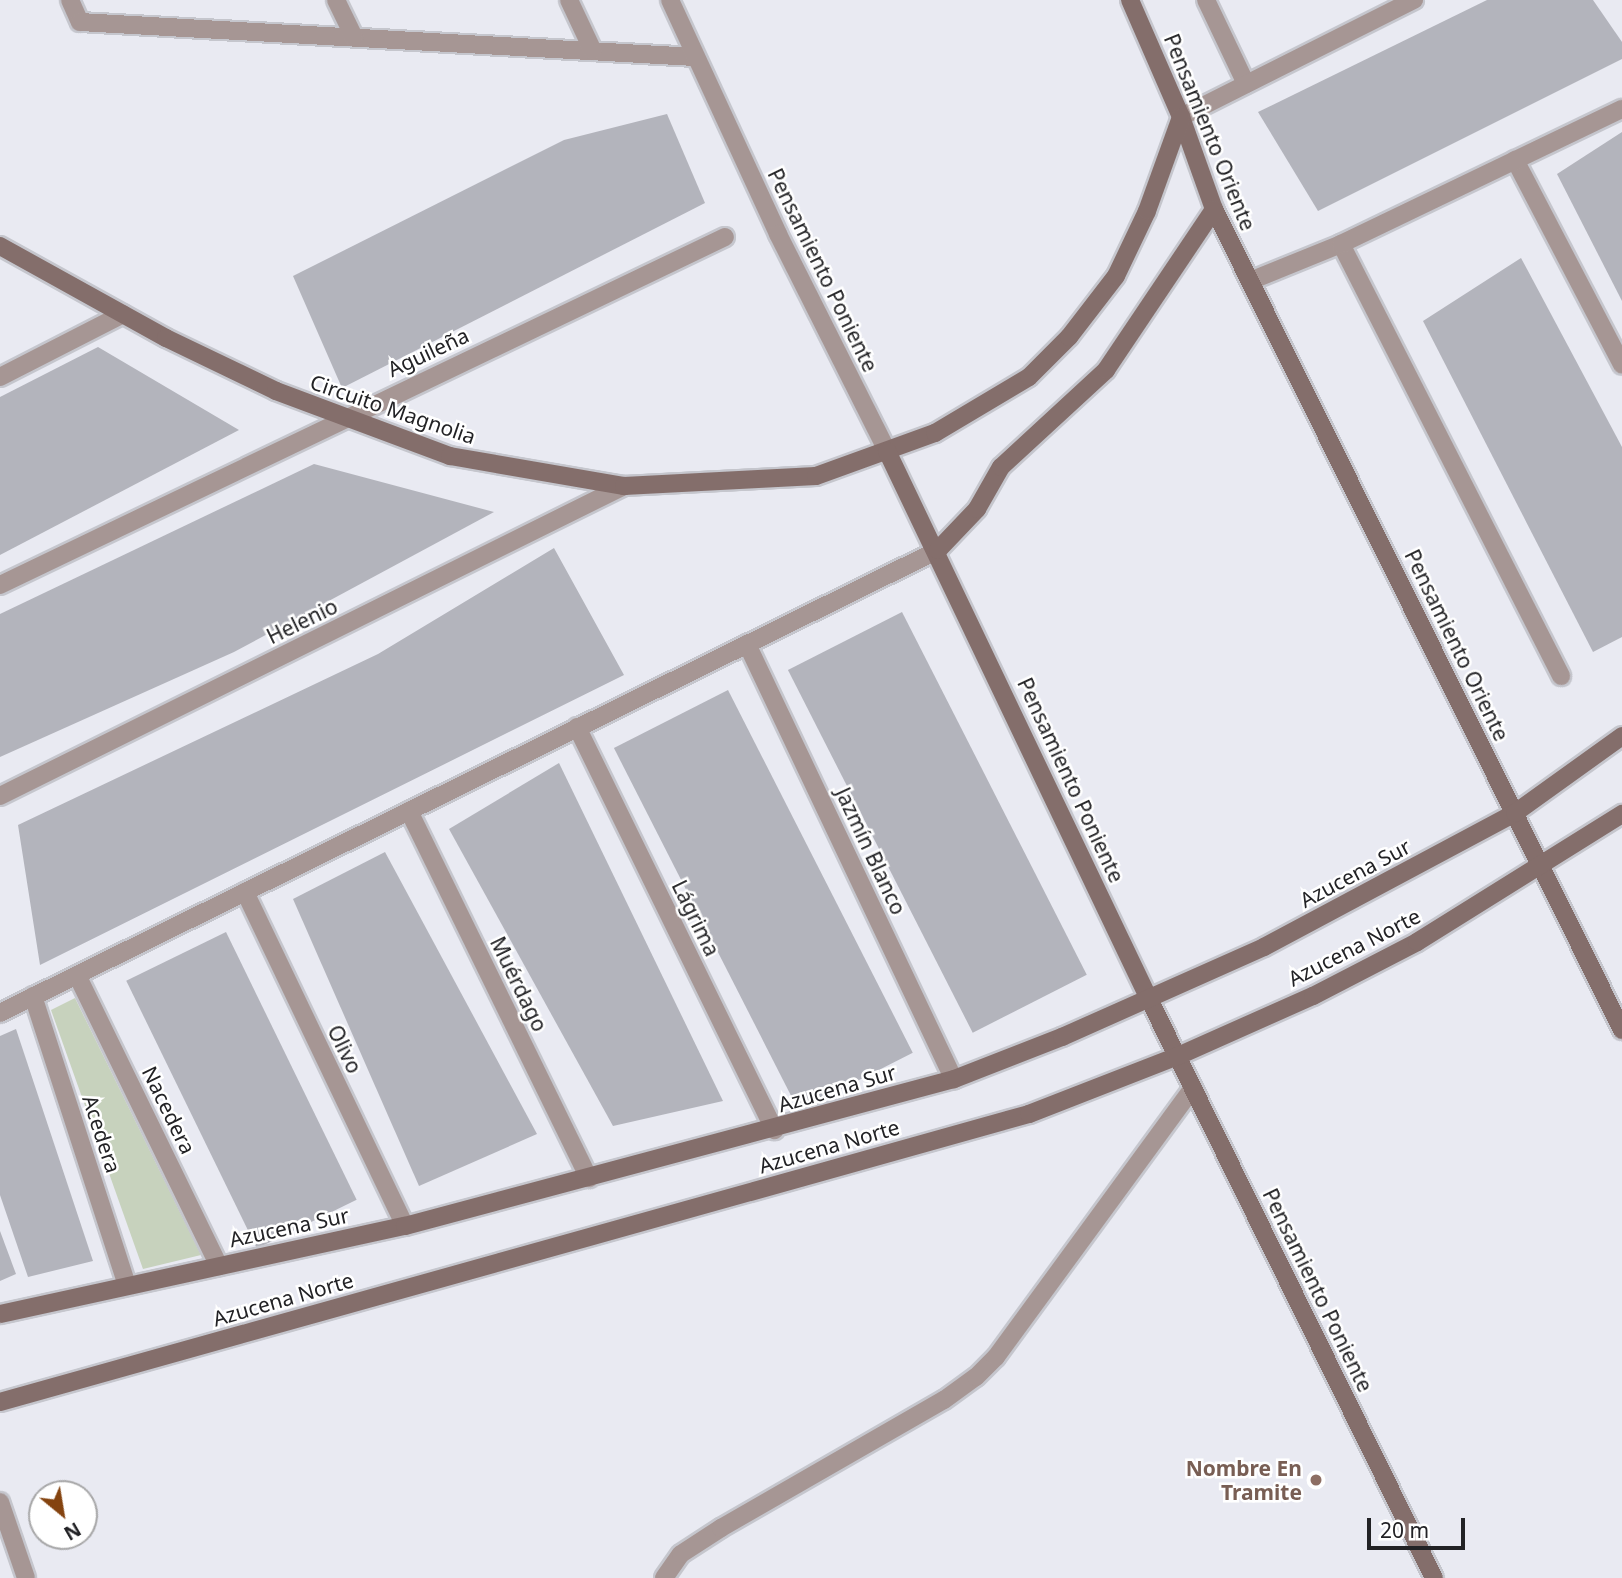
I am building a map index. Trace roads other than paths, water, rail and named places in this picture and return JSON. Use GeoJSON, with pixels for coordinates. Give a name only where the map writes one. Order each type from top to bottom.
{"type":"FeatureCollection","features":[{"type":"Feature","properties":{"kind":"street"},"geometry":{"type":"LineString","coordinates":[[70,0],[80,22],[695,57]]}},
{"type":"Feature","properties":{"kind":"street"},"geometry":{"type":"LineString","coordinates":[[336,0],[354,37]]}},
{"type":"Feature","properties":{"kind":"street"},"geometry":{"type":"LineString","coordinates":[[569,0],[593,51]]}},
{"type":"Feature","properties":{"kind":"street","name":"Pensamiento Poniente"},"geometry":{"type":"LineString","coordinates":[[670,0],[778,234],[937,551],[1193,1088],[1434,1578]]}},
{"type":"Feature","properties":{"kind":"street","name":"Pensamiento Oriente"},"geometry":{"type":"LineString","coordinates":[[1130,0],[1181,117],[1214,209],[1622,1030]]}},
{"type":"Feature","properties":{"kind":"street"},"geometry":{"type":"LineString","coordinates":[[1206,0],[1246,83]]}},
{"type":"Feature","properties":{"kind":"street"},"geometry":{"type":"LineString","coordinates":[[1181,117],[1414,0]]}},
{"type":"Feature","properties":{"kind":"street"},"geometry":{"type":"LineString","coordinates":[[1250,281],[1341,244],[1622,109]]}},
{"type":"Feature","properties":{"kind":"street","name":"Circuito Magnolia"},"geometry":{"type":"LineString","coordinates":[[0,246],[122,314],[340,419],[450,456],[624,486],[816,476],[887,450],[981,409],[1029,376],[1069,337],[1116,276],[1147,211],[1181,117]]}},
{"type":"Feature","properties":{"kind":"street"},"geometry":{"type":"LineString","coordinates":[[1515,160],[1622,365]]}},
{"type":"Feature","properties":{"kind":"street"},"geometry":{"type":"LineString","coordinates":[[0,1013],[937,551],[977,509],[1001,467],[1106,370],[1214,209]]}},
{"type":"Feature","properties":{"kind":"street","name":"Aguileña"},"geometry":{"type":"LineString","coordinates":[[0,585],[340,419],[725,236]]}},
{"type":"Feature","properties":{"kind":"street"},"geometry":{"type":"LineString","coordinates":[[1341,244],[1561,676]]}},
{"type":"Feature","properties":{"kind":"street"},"geometry":{"type":"LineString","coordinates":[[0,377],[122,314]]}},
{"type":"Feature","properties":{"kind":"street","name":"Helenio"},"geometry":{"type":"LineString","coordinates":[[0,796],[624,486]]}},
{"type":"Feature","properties":{"kind":"street","name":"Jazmín Blanco"},"geometry":{"type":"LineString","coordinates":[[747,643],[954,1079]]}},
{"type":"Feature","properties":{"kind":"street","name":"Lágrima"},"geometry":{"type":"LineString","coordinates":[[577,727],[774,1130]]}},
{"type":"Feature","properties":{"kind":"street","name":"Azucena Sur"},"geometry":{"type":"LineString","coordinates":[[0,1314],[405,1226],[774,1130],[954,1079],[1150,999],[1264,947],[1515,813],[1622,736]]}},
{"type":"Feature","properties":{"kind":"street","name":"Muérdago"},"geometry":{"type":"LineString","coordinates":[[409,811],[589,1178]]}},
{"type":"Feature","properties":{"kind":"street","name":"Azucena Norte"},"geometry":{"type":"LineString","coordinates":[[0,1402],[1029,1114],[1178,1056],[1313,996],[1417,942],[1622,814]]}},
{"type":"Feature","properties":{"kind":"street","name":"Olivo"},"geometry":{"type":"LineString","coordinates":[[245,892],[405,1226]]}},
{"type":"Feature","properties":{"kind":"street","name":"Nacedera"},"geometry":{"type":"LineString","coordinates":[[77,975],[219,1266]]}},
{"type":"Feature","properties":{"kind":"street","name":"Acedera"},"geometry":{"type":"LineString","coordinates":[[33,996],[127,1285]]}},
{"type":"Feature","properties":{"kind":"street"},"geometry":{"type":"LineString","coordinates":[[664,1578],[681,1554],[721,1528],[944,1400],[976,1377],[996,1357],[1193,1088]]}},
{"type":"Feature","properties":{"kind":"street"},"geometry":{"type":"LineString","coordinates":[[0,1502],[26,1578]]}},
{"type":"Feature","properties":{"kind":"place","name":"Nombre En Tramite"},"geometry":{"type":"Point","coordinates":[1316,1480]}}]}
